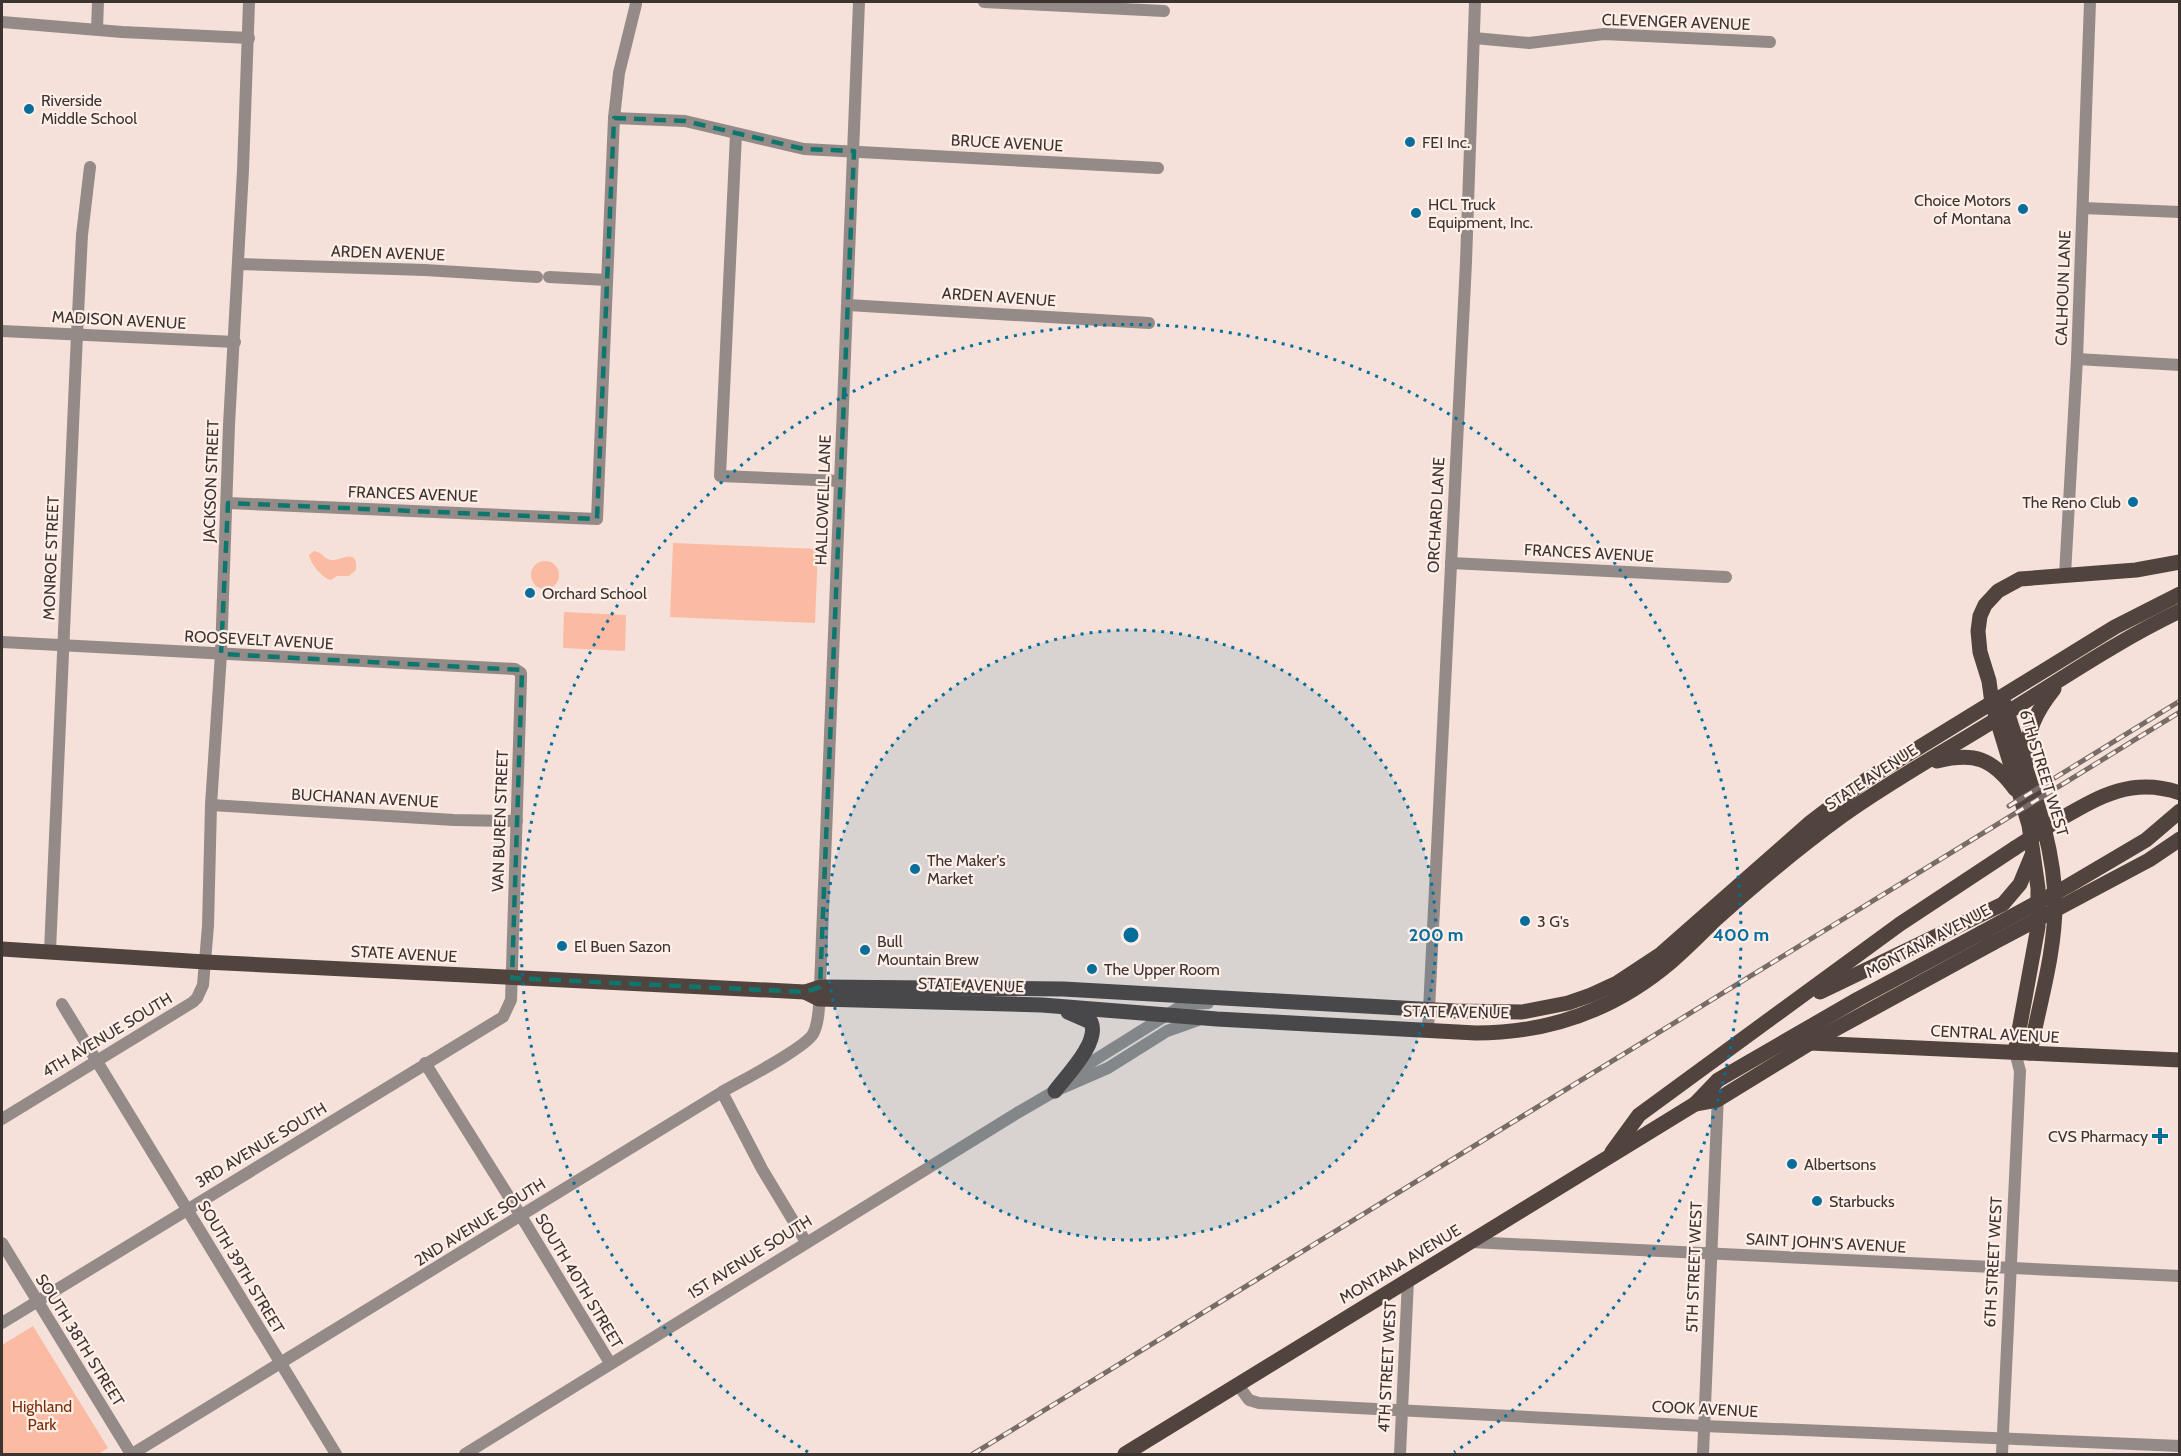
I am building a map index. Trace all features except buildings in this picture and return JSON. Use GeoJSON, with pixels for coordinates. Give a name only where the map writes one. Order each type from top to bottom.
{"type":"FeatureCollection","features":[{"type":"Feature","properties":{"kind":"main road"},"geometry":{"type":"LineString","coordinates":[[1997,699],[1980,652],[1978,631],[1980,616],[1985,605],[1998,591],[2020,579],[2136,570],[2180,562]]}},
{"type":"Feature","properties":{"kind":"main road","name":"STATE AVENUE"},"geometry":{"type":"LineString","coordinates":[[814,993],[1063,989],[1322,1004],[1522,1012],[1568,1003],[1617,982],[1661,954],[1829,807],[1874,776],[2115,627],[2180,594]]}},
{"type":"Feature","properties":{"kind":"main road","name":"STATE AVENUE"},"geometry":{"type":"LineString","coordinates":[[2,949],[205,962],[1042,1005],[1208,1019],[1476,1033],[1525,1030],[1574,1019],[1614,1001],[1672,962],[1717,919],[1818,834],[1859,805],[2062,678],[2146,628],[2180,611]]}},
{"type":"Feature","properties":{"kind":"main road"},"geometry":{"type":"LineString","coordinates":[[2027,775],[2027,745],[2032,723],[2044,701],[2062,678]]}},
{"type":"Feature","properties":{"kind":"main road","name":"6TH STREET WEST"},"geometry":{"type":"LineString","coordinates":[[1997,699],[2032,843],[2038,888],[2038,927],[2023,1053]]}},
{"type":"Feature","properties":{"kind":"main road","name":"6TH STREET WEST"},"geometry":{"type":"LineString","coordinates":[[2002,716],[2027,775],[2046,833],[2055,903],[2049,956],[2023,1053]]}},
{"type":"Feature","properties":{"kind":"main road"},"geometry":{"type":"LineString","coordinates":[[1920,766],[1956,757],[1982,760],[2004,775],[2022,800]]}},
{"type":"Feature","properties":{"kind":"main road"},"geometry":{"type":"LineString","coordinates":[[1601,1162],[1639,1115],[1908,918],[2014,848],[2097,798],[2121,789],[2153,787],[2180,793]]}},
{"type":"Feature","properties":{"kind":"main road","name":"MONTANA AVENUE"},"geometry":{"type":"LineString","coordinates":[[1125,1455],[1695,1104],[1718,1080],[1858,999],[2146,840],[2180,811]]}},
{"type":"Feature","properties":{"kind":"main road","name":"MONTANA AVENUE"},"geometry":{"type":"LineString","coordinates":[[1695,1104],[1717,1100],[1810,1043],[2148,860],[2180,839]]}},
{"type":"Feature","properties":{"kind":"main road"},"geometry":{"type":"LineString","coordinates":[[1785,1010],[2003,904],[2020,884],[2030,860],[2032,843]]}},
{"type":"Feature","properties":{"kind":"main road"},"geometry":{"type":"LineString","coordinates":[[1042,1005],[1084,1018],[1091,1022],[1093,1027],[1089,1045],[1055,1090]]}},
{"type":"Feature","properties":{"kind":"main road","name":"CENTRAL AVENUE"},"geometry":{"type":"LineString","coordinates":[[1810,1043],[2180,1060]]}},
{"type":"Feature","properties":{"kind":"street"},"geometry":{"type":"LineString","coordinates":[[97,29],[98,2]]}},
{"type":"Feature","properties":{"kind":"street","name":"JACKSON STREET"},"geometry":{"type":"LineString","coordinates":[[205,962],[214,730],[222,654],[229,425],[235,342],[249,2]]}},
{"type":"Feature","properties":{"kind":"street","name":"HALLOWELL LANE"},"geometry":{"type":"LineString","coordinates":[[814,993],[848,305],[859,2]]}},
{"type":"Feature","properties":{"kind":"street"},"geometry":{"type":"LineString","coordinates":[[984,2],[1164,11]]}},
{"type":"Feature","properties":{"kind":"street","name":"ORCHARD LANE"},"geometry":{"type":"LineString","coordinates":[[1428,1030],[1466,262],[1475,2]]}},
{"type":"Feature","properties":{"kind":"street","name":"CALHOUN LANE"},"geometry":{"type":"LineString","coordinates":[[2065,575],[2077,359],[2090,2]]}},
{"type":"Feature","properties":{"kind":"street"},"geometry":{"type":"LineString","coordinates":[[607,280],[614,118],[619,73],[636,4]]}},
{"type":"Feature","properties":{"kind":"street"},"geometry":{"type":"LineString","coordinates":[[2,22],[122,32],[249,38]]}},
{"type":"Feature","properties":{"kind":"street","name":"CLEVENGER AVENUE"},"geometry":{"type":"LineString","coordinates":[[1474,38],[1529,43],[1604,34],[1770,42]]}},
{"type":"Feature","properties":{"kind":"street","name":"BRUCE AVENUE"},"geometry":{"type":"LineString","coordinates":[[614,118],[685,121],[804,149],[1158,168]]}},
{"type":"Feature","properties":{"kind":"street"},"geometry":{"type":"LineString","coordinates":[[736,134],[720,476],[840,481]]}},
{"type":"Feature","properties":{"kind":"street","name":"MONROE STREET"},"geometry":{"type":"LineString","coordinates":[[50,951],[82,235],[90,166]]}},
{"type":"Feature","properties":{"kind":"street"},"geometry":{"type":"LineString","coordinates":[[2083,208],[2180,212]]}},
{"type":"Feature","properties":{"kind":"street","name":"ARDEN AVENUE"},"geometry":{"type":"LineString","coordinates":[[238,264],[425,270],[607,280]]}},
{"type":"Feature","properties":{"kind":"street","name":"FRANCES AVENUE"},"geometry":{"type":"LineString","coordinates":[[228,503],[597,519],[607,280]]}},
{"type":"Feature","properties":{"kind":"street","name":"ARDEN AVENUE"},"geometry":{"type":"LineString","coordinates":[[848,305],[1149,323]]}},
{"type":"Feature","properties":{"kind":"street","name":"MADISON AVENUE"},"geometry":{"type":"LineString","coordinates":[[2,331],[235,342]]}},
{"type":"Feature","properties":{"kind":"street"},"geometry":{"type":"LineString","coordinates":[[2077,359],[2180,365]]}},
{"type":"Feature","properties":{"kind":"street","name":"FRANCES AVENUE"},"geometry":{"type":"LineString","coordinates":[[1450,563],[1726,577]]}},
{"type":"Feature","properties":{"kind":"street","name":"ROOSEVELT AVENUE"},"geometry":{"type":"LineString","coordinates":[[2,642],[515,669]]}},
{"type":"Feature","properties":{"kind":"street","name":"VAN BUREN STREET"},"geometry":{"type":"LineString","coordinates":[[512,978],[521,679],[521,673],[515,669]]}},
{"type":"Feature","properties":{"kind":"street","name":"BUCHANAN AVENUE"},"geometry":{"type":"LineString","coordinates":[[211,805],[517,821]]}},
{"type":"Feature","properties":{"kind":"street","name":"4TH AVENUE SOUTH"},"geometry":{"type":"LineString","coordinates":[[2,1119],[197,998],[203,985],[205,962]]}},
{"type":"Feature","properties":{"kind":"street","name":"3RD AVENUE SOUTH"},"geometry":{"type":"LineString","coordinates":[[2,1323],[503,1017],[511,1000],[512,978]]}},
{"type":"Feature","properties":{"kind":"street","name":"2ND AVENUE SOUTH"},"geometry":{"type":"LineString","coordinates":[[131,1455],[722,1092],[803,1045],[814,1033],[814,993]]}},
{"type":"Feature","properties":{"kind":"street","name":"1ST AVENUE SOUTH"},"geometry":{"type":"LineString","coordinates":[[465,1455],[610,1363],[1055,1090],[1093,1061],[1178,1008],[1199,1003],[1322,1004]]}},
{"type":"Feature","properties":{"kind":"street","name":"SOUTH 39TH STREET"},"geometry":{"type":"LineString","coordinates":[[62,1004],[336,1455]]}},
{"type":"Feature","properties":{"kind":"street","name":"1ST AVENUE SOUTH"},"geometry":{"type":"LineString","coordinates":[[1055,1090],[1108,1068],[1173,1028],[1208,1019]]}},
{"type":"Feature","properties":{"kind":"street","name":"6TH STREET WEST"},"geometry":{"type":"LineString","coordinates":[[2002,1455],[2020,1071],[2023,1053]]}},
{"type":"Feature","properties":{"kind":"street","name":"SOUTH 40TH STREET"},"geometry":{"type":"LineString","coordinates":[[425,1064],[610,1363]]}},
{"type":"Feature","properties":{"kind":"street","name":"5TH STREET WEST"},"geometry":{"type":"LineString","coordinates":[[1703,1455],[1718,1080]]}},
{"type":"Feature","properties":{"kind":"street"},"geometry":{"type":"LineString","coordinates":[[722,1092],[762,1169],[806,1242]]}},
{"type":"Feature","properties":{"kind":"street","name":"SAINT JOHN'S AVENUE"},"geometry":{"type":"LineString","coordinates":[[1471,1242],[2180,1276]]}},
{"type":"Feature","properties":{"kind":"street","name":"SOUTH 38TH STREET"},"geometry":{"type":"LineString","coordinates":[[2,1243],[131,1455]]}},
{"type":"Feature","properties":{"kind":"street","name":"4TH STREET WEST"},"geometry":{"type":"LineString","coordinates":[[1400,1455],[1408,1280]]}},
{"type":"Feature","properties":{"kind":"street","name":"COOK AVENUE"},"geometry":{"type":"LineString","coordinates":[[1238,1385],[1249,1400],[1259,1403],[1704,1426],[2180,1446]]}},
{"type":"Feature","properties":{"kind":"highlighted area"},"geometry":{"type":"Polygon","coordinates":[[[614,118],[685,121],[804,149],[854,151],[820,987],[805,992],[512,978],[522,670],[221,654],[228,503],[597,519],[614,118]]]}},
{"type":"Feature","properties":{"kind":"green space"},"geometry":{"type":"Polygon","coordinates":[[[673,543],[818,549],[815,623],[670,617],[673,543]]]}},
{"type":"Feature","properties":{"kind":"green space"},"geometry":{"type":"Polygon","coordinates":[[[314,551],[331,560],[351,557],[356,563],[356,570],[349,576],[328,579],[317,570],[312,562],[309,555],[314,551]]]}},
{"type":"Feature","properties":{"kind":"green space"},"geometry":{"type":"Polygon","coordinates":[[[545,561],[555,565],[559,575],[555,585],[545,589],[535,585],[531,575],[535,565],[545,561]]]}},
{"type":"Feature","properties":{"kind":"green space"},"geometry":{"type":"Polygon","coordinates":[[[564,612],[626,615],[625,651],[563,648],[564,612]]]}},
{"type":"Feature","properties":{"kind":"green space","name":"Highland Park"},"geometry":{"type":"Polygon","coordinates":[[[33,1326],[108,1448],[98,1454],[2,1454],[2,1345],[33,1326]]]}},
{"type":"Feature","properties":{"kind":"railway"},"geometry":{"type":"LineString","coordinates":[[2009,806],[2180,701]]}},
{"type":"Feature","properties":{"kind":"railway"},"geometry":{"type":"LineString","coordinates":[[973,1454],[2180,712]]}},
{"type":"Feature","properties":{"kind":"place","name":"Riverside Middle School"},"geometry":{"type":"Point","coordinates":[29,109]}},
{"type":"Feature","properties":{"kind":"place","name":"FEI Inc."},"geometry":{"type":"Point","coordinates":[1410,142]}},
{"type":"Feature","properties":{"kind":"place","name":"Choice Motors of Montana"},"geometry":{"type":"Point","coordinates":[2023,209]}},
{"type":"Feature","properties":{"kind":"place","name":"HCL Truck Equipment, Inc."},"geometry":{"type":"Point","coordinates":[1416,213]}},
{"type":"Feature","properties":{"kind":"place","name":"The Reno Club"},"geometry":{"type":"Point","coordinates":[2133,502]}},
{"type":"Feature","properties":{"kind":"place","name":"Orchard School"},"geometry":{"type":"Point","coordinates":[530,593]}},
{"type":"Feature","properties":{"kind":"place","name":"The Maker's Market"},"geometry":{"type":"Point","coordinates":[915,869]}},
{"type":"Feature","properties":{"kind":"place","name":"3 G's"},"geometry":{"type":"Point","coordinates":[1525,921]}},
{"type":"Feature","properties":{"kind":"place","name":"El Buen Sazon"},"geometry":{"type":"Point","coordinates":[562,946]}},
{"type":"Feature","properties":{"kind":"place","name":"Bull Mountain Brew"},"geometry":{"type":"Point","coordinates":[865,950]}},
{"type":"Feature","properties":{"kind":"place","name":"The Upper Room"},"geometry":{"type":"Point","coordinates":[1092,969]}},
{"type":"Feature","properties":{"kind":"place","name":"CVS Pharmacy"},"geometry":{"type":"Point","coordinates":[2160,1136]}},
{"type":"Feature","properties":{"kind":"place","name":"Albertsons"},"geometry":{"type":"Point","coordinates":[1792,1164]}},
{"type":"Feature","properties":{"kind":"place","name":"Starbucks"},"geometry":{"type":"Point","coordinates":[1817,1201]}}]}
